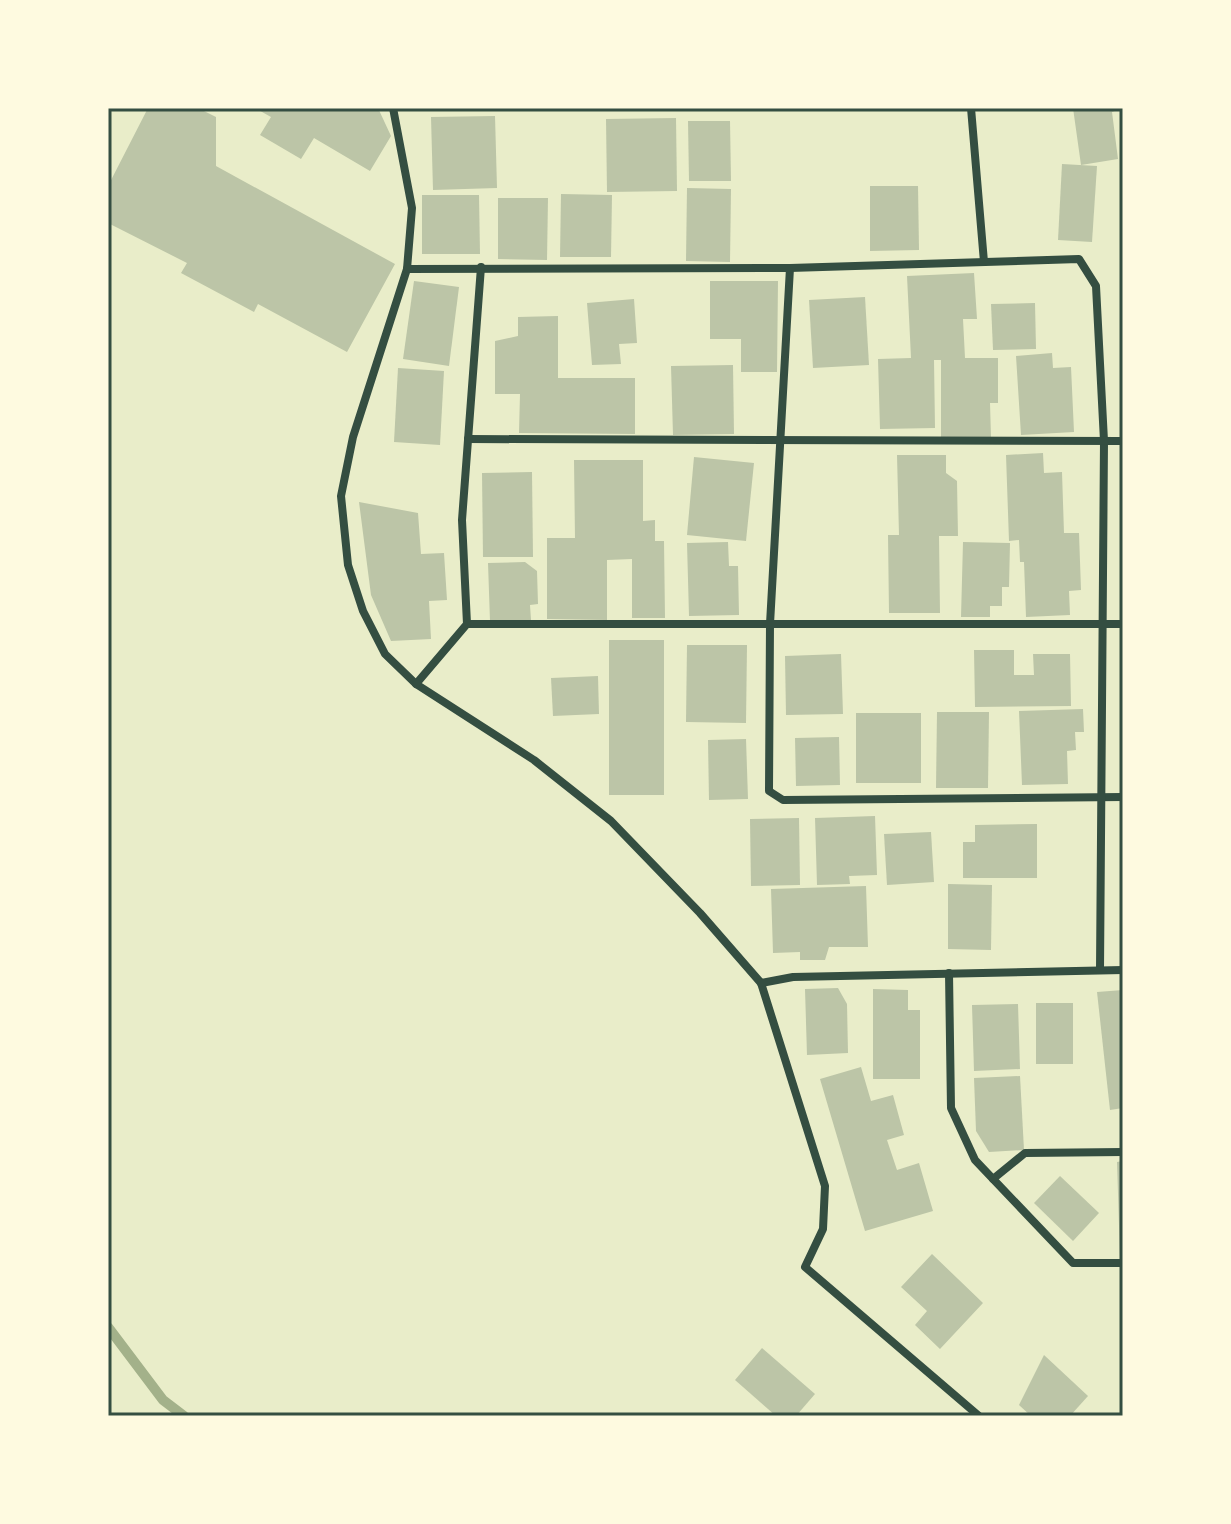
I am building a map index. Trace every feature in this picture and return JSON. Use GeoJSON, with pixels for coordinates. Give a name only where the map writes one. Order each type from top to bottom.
{"type":"FeatureCollection","features":[{"type":"Feature","properties":{"kind":"street"},"geometry":{"type":"LineString","coordinates":[[393,108],[412,208],[407,269],[353,437],[341,496],[348,565],[363,611],[385,654],[416,684],[534,760],[611,821],[700,913],[761,983],[825,1186],[823,1229],[805,1267],[979,1416]]}},
{"type":"Feature","properties":{"kind":"street"},"geometry":{"type":"LineString","coordinates":[[971,108],[984,262]]}},
{"type":"Feature","properties":{"kind":"street"},"geometry":{"type":"LineString","coordinates":[[407,269],[790,268],[1079,259],[1096,286],[1104,441],[1104,797],[1100,970]]}},
{"type":"Feature","properties":{"kind":"street"},"geometry":{"type":"LineString","coordinates":[[416,684],[467,624],[462,520],[481,267]]}},
{"type":"Feature","properties":{"kind":"street"},"geometry":{"type":"LineString","coordinates":[[790,268],[770,624],[769,791],[783,800],[1123,797]]}},
{"type":"Feature","properties":{"kind":"street"},"geometry":{"type":"LineString","coordinates":[[468,439],[780,443],[1123,441]]}},
{"type":"Feature","properties":{"kind":"street"},"geometry":{"type":"LineString","coordinates":[[467,624],[1123,624]]}},
{"type":"Feature","properties":{"kind":"street"},"geometry":{"type":"LineString","coordinates":[[761,983],[793,977],[1123,970]]}},
{"type":"Feature","properties":{"kind":"street"},"geometry":{"type":"LineString","coordinates":[[949,973],[951,1108],[975,1160],[1073,1263],[1123,1263]]}},
{"type":"Feature","properties":{"kind":"street"},"geometry":{"type":"LineString","coordinates":[[993,1179],[1025,1153],[1123,1152]]}},
{"type":"Feature","properties":{"kind":"building"},"geometry":{"type":"Polygon","coordinates":[[[148,108],[198,108],[216,117],[216,166],[395,264],[347,352],[258,304],[254,312],[181,273],[187,263],[108,223],[108,186],[148,108]]]}},
{"type":"Feature","properties":{"kind":"building"},"geometry":{"type":"Polygon","coordinates":[[[255,108],[378,108],[391,136],[370,171],[314,138],[301,159],[260,135],[271,117],[255,108]]]}},
{"type":"Feature","properties":{"kind":"building"},"geometry":{"type":"Polygon","coordinates":[[[1073,108],[1123,108],[1112,112],[1118,159],[1081,165],[1073,108]]]}},
{"type":"Feature","properties":{"kind":"building"},"geometry":{"type":"Polygon","coordinates":[[[495,116],[497,188],[433,190],[431,117],[495,116]]]}},
{"type":"Feature","properties":{"kind":"building"},"geometry":{"type":"Polygon","coordinates":[[[676,118],[677,191],[607,192],[606,119],[676,118]]]}},
{"type":"Feature","properties":{"kind":"building"},"geometry":{"type":"Polygon","coordinates":[[[688,121],[730,121],[731,181],[689,181],[688,121]]]}},
{"type":"Feature","properties":{"kind":"building"},"geometry":{"type":"Polygon","coordinates":[[[1062,164],[1097,166],[1092,242],[1058,240],[1062,164]]]}},
{"type":"Feature","properties":{"kind":"building"},"geometry":{"type":"Polygon","coordinates":[[[870,186],[918,186],[919,250],[870,251],[870,186]]]}},
{"type":"Feature","properties":{"kind":"building"},"geometry":{"type":"Polygon","coordinates":[[[687,188],[731,189],[730,262],[686,261],[687,188]]]}},
{"type":"Feature","properties":{"kind":"building"},"geometry":{"type":"Polygon","coordinates":[[[561,194],[612,195],[611,257],[560,257],[561,194]]]}},
{"type":"Feature","properties":{"kind":"building"},"geometry":{"type":"Polygon","coordinates":[[[422,195],[479,195],[480,254],[422,254],[422,195]]]}},
{"type":"Feature","properties":{"kind":"building"},"geometry":{"type":"Polygon","coordinates":[[[498,198],[548,198],[547,260],[498,259],[498,198]]]}},
{"type":"Feature","properties":{"kind":"building"},"geometry":{"type":"Polygon","coordinates":[[[974,273],[977,319],[963,319],[965,358],[998,358],[998,403],[990,403],[991,438],[941,438],[941,360],[934,360],[935,428],[880,429],[878,359],[911,358],[907,276],[974,273]]]}},
{"type":"Feature","properties":{"kind":"building"},"geometry":{"type":"Polygon","coordinates":[[[414,281],[459,287],[449,366],[403,359],[414,281]]]}},
{"type":"Feature","properties":{"kind":"building"},"geometry":{"type":"Polygon","coordinates":[[[710,281],[778,281],[777,372],[741,372],[741,339],[710,339],[710,281]]]}},
{"type":"Feature","properties":{"kind":"building"},"geometry":{"type":"Polygon","coordinates":[[[865,297],[869,365],[813,368],[809,300],[865,297]]]}},
{"type":"Feature","properties":{"kind":"building"},"geometry":{"type":"Polygon","coordinates":[[[634,299],[637,343],[619,344],[621,364],[592,365],[587,303],[634,299]]]}},
{"type":"Feature","properties":{"kind":"building"},"geometry":{"type":"Polygon","coordinates":[[[1035,303],[1036,349],[993,350],[991,304],[1035,303]]]}},
{"type":"Feature","properties":{"kind":"building"},"geometry":{"type":"Polygon","coordinates":[[[558,316],[558,378],[635,378],[635,434],[519,433],[520,394],[495,394],[495,341],[518,336],[518,317],[558,316]]]}},
{"type":"Feature","properties":{"kind":"building"},"geometry":{"type":"Polygon","coordinates":[[[1052,353],[1053,368],[1071,367],[1074,432],[1021,435],[1016,356],[1052,353]]]}},
{"type":"Feature","properties":{"kind":"building"},"geometry":{"type":"Polygon","coordinates":[[[733,365],[734,434],[673,435],[671,366],[733,365]]]}},
{"type":"Feature","properties":{"kind":"building"},"geometry":{"type":"Polygon","coordinates":[[[398,368],[444,371],[440,445],[394,442],[398,368]]]}},
{"type":"Feature","properties":{"kind":"building"},"geometry":{"type":"Polygon","coordinates":[[[1043,453],[1044,473],[1062,472],[1064,533],[1079,533],[1081,590],[1069,591],[1070,615],[1026,617],[1024,562],[1020,562],[1019,540],[1009,541],[1006,455],[1043,453]]]}},
{"type":"Feature","properties":{"kind":"building"},"geometry":{"type":"Polygon","coordinates":[[[897,455],[946,455],[946,473],[957,481],[958,536],[939,536],[940,613],[889,613],[888,535],[899,535],[897,455]]]}},
{"type":"Feature","properties":{"kind":"building"},"geometry":{"type":"Polygon","coordinates":[[[694,457],[754,463],[746,541],[687,535],[694,457]]]}},
{"type":"Feature","properties":{"kind":"building"},"geometry":{"type":"Polygon","coordinates":[[[574,460],[643,460],[643,521],[655,520],[655,541],[664,541],[665,618],[632,618],[632,559],[607,560],[607,620],[547,619],[547,538],[575,538],[574,460]]]}},
{"type":"Feature","properties":{"kind":"building"},"geometry":{"type":"Polygon","coordinates":[[[532,472],[533,557],[483,557],[482,473],[532,472]]]}},
{"type":"Feature","properties":{"kind":"building"},"geometry":{"type":"Polygon","coordinates":[[[359,502],[418,513],[421,554],[444,553],[447,600],[429,601],[431,639],[391,641],[371,595],[359,502]]]}},
{"type":"Feature","properties":{"kind":"building"},"geometry":{"type":"Polygon","coordinates":[[[728,542],[729,566],[738,566],[739,615],[689,616],[687,543],[728,542]]]}},
{"type":"Feature","properties":{"kind":"building"},"geometry":{"type":"Polygon","coordinates":[[[963,542],[1010,543],[1009,587],[1002,587],[1002,606],[990,606],[990,617],[961,617],[963,542]]]}},
{"type":"Feature","properties":{"kind":"building"},"geometry":{"type":"Polygon","coordinates":[[[525,562],[537,571],[538,604],[530,605],[531,620],[490,621],[488,563],[525,562]]]}},
{"type":"Feature","properties":{"kind":"building"},"geometry":{"type":"Polygon","coordinates":[[[609,640],[664,640],[664,795],[609,795],[609,640]]]}},
{"type":"Feature","properties":{"kind":"building"},"geometry":{"type":"Polygon","coordinates":[[[687,645],[747,645],[746,723],[686,722],[687,645]]]}},
{"type":"Feature","properties":{"kind":"building"},"geometry":{"type":"Polygon","coordinates":[[[974,650],[1014,650],[1014,675],[1034,675],[1033,654],[1070,654],[1071,706],[975,707],[974,650]]]}},
{"type":"Feature","properties":{"kind":"building"},"geometry":{"type":"Polygon","coordinates":[[[841,654],[843,714],[786,715],[785,656],[841,654]]]}},
{"type":"Feature","properties":{"kind":"building"},"geometry":{"type":"Polygon","coordinates":[[[598,676],[599,714],[553,716],[551,678],[598,676]]]}},
{"type":"Feature","properties":{"kind":"building"},"geometry":{"type":"Polygon","coordinates":[[[1083,709],[1084,732],[1075,732],[1076,750],[1067,751],[1068,784],[1022,785],[1019,711],[1083,709]]]}},
{"type":"Feature","properties":{"kind":"building"},"geometry":{"type":"Polygon","coordinates":[[[937,712],[989,712],[988,788],[936,788],[937,712]]]}},
{"type":"Feature","properties":{"kind":"building"},"geometry":{"type":"Polygon","coordinates":[[[856,713],[921,713],[921,783],[856,783],[856,713]]]}},
{"type":"Feature","properties":{"kind":"building"},"geometry":{"type":"Polygon","coordinates":[[[839,737],[840,785],[796,786],[795,738],[839,737]]]}},
{"type":"Feature","properties":{"kind":"building"},"geometry":{"type":"Polygon","coordinates":[[[746,739],[748,799],[709,800],[708,740],[746,739]]]}},
{"type":"Feature","properties":{"kind":"building"},"geometry":{"type":"Polygon","coordinates":[[[875,816],[877,875],[849,876],[850,884],[817,885],[815,818],[875,816]]]}},
{"type":"Feature","properties":{"kind":"building"},"geometry":{"type":"Polygon","coordinates":[[[799,818],[800,885],[751,886],[750,819],[799,818]]]}},
{"type":"Feature","properties":{"kind":"building"},"geometry":{"type":"Polygon","coordinates":[[[1037,824],[1037,878],[963,878],[963,842],[975,842],[975,825],[1037,824]]]}},
{"type":"Feature","properties":{"kind":"building"},"geometry":{"type":"Polygon","coordinates":[[[931,832],[934,882],[887,885],[884,834],[931,832]]]}},
{"type":"Feature","properties":{"kind":"building"},"geometry":{"type":"Polygon","coordinates":[[[948,884],[992,885],[991,950],[948,949],[948,884]]]}},
{"type":"Feature","properties":{"kind":"building"},"geometry":{"type":"Polygon","coordinates":[[[866,886],[868,947],[829,947],[825,960],[800,960],[800,952],[773,953],[771,889],[866,886]]]}},
{"type":"Feature","properties":{"kind":"building"},"geometry":{"type":"Polygon","coordinates":[[[838,988],[847,1004],[848,1053],[807,1055],[805,989],[838,988]]]}},
{"type":"Feature","properties":{"kind":"building"},"geometry":{"type":"Polygon","coordinates":[[[873,989],[908,990],[908,1010],[920,1010],[920,1079],[873,1079],[873,989]]]}},
{"type":"Feature","properties":{"kind":"building"},"geometry":{"type":"Polygon","coordinates":[[[1123,990],[1123,1108],[1110,1110],[1097,992],[1123,990]]]}},
{"type":"Feature","properties":{"kind":"building"},"geometry":{"type":"Polygon","coordinates":[[[1036,1003],[1073,1003],[1073,1064],[1036,1064],[1036,1003]]]}},
{"type":"Feature","properties":{"kind":"building"},"geometry":{"type":"Polygon","coordinates":[[[1018,1004],[1020,1069],[974,1071],[972,1005],[1018,1004]]]}},
{"type":"Feature","properties":{"kind":"building"},"geometry":{"type":"Polygon","coordinates":[[[861,1067],[871,1101],[893,1095],[904,1135],[887,1140],[897,1170],[919,1163],[933,1211],[865,1231],[820,1079],[861,1067]]]}},
{"type":"Feature","properties":{"kind":"building"},"geometry":{"type":"Polygon","coordinates":[[[1020,1076],[1024,1150],[989,1152],[976,1131],[974,1078],[1020,1076]]]}},
{"type":"Feature","properties":{"kind":"building"},"geometry":{"type":"Polygon","coordinates":[[[1123,1161],[1123,1258],[1120,1258],[1117,1162],[1123,1161]]]}},
{"type":"Feature","properties":{"kind":"building"},"geometry":{"type":"Polygon","coordinates":[[[1060,1176],[1099,1213],[1073,1241],[1034,1203],[1060,1176]]]}},
{"type":"Feature","properties":{"kind":"building"},"geometry":{"type":"Polygon","coordinates":[[[932,1254],[983,1303],[940,1349],[915,1325],[927,1311],[901,1287],[932,1254]]]}},
{"type":"Feature","properties":{"kind":"building"},"geometry":{"type":"Polygon","coordinates":[[[762,1348],[815,1394],[796,1416],[776,1416],[735,1380],[762,1348]]]}},
{"type":"Feature","properties":{"kind":"building"},"geometry":{"type":"Polygon","coordinates":[[[1044,1355],[1088,1396],[1070,1416],[1031,1416],[1019,1405],[1044,1355]]]}},
{"type":"Feature","properties":{"kind":"waterway"},"geometry":{"type":"LineString","coordinates":[[108,1327],[163,1400],[184,1416]]}}]}
